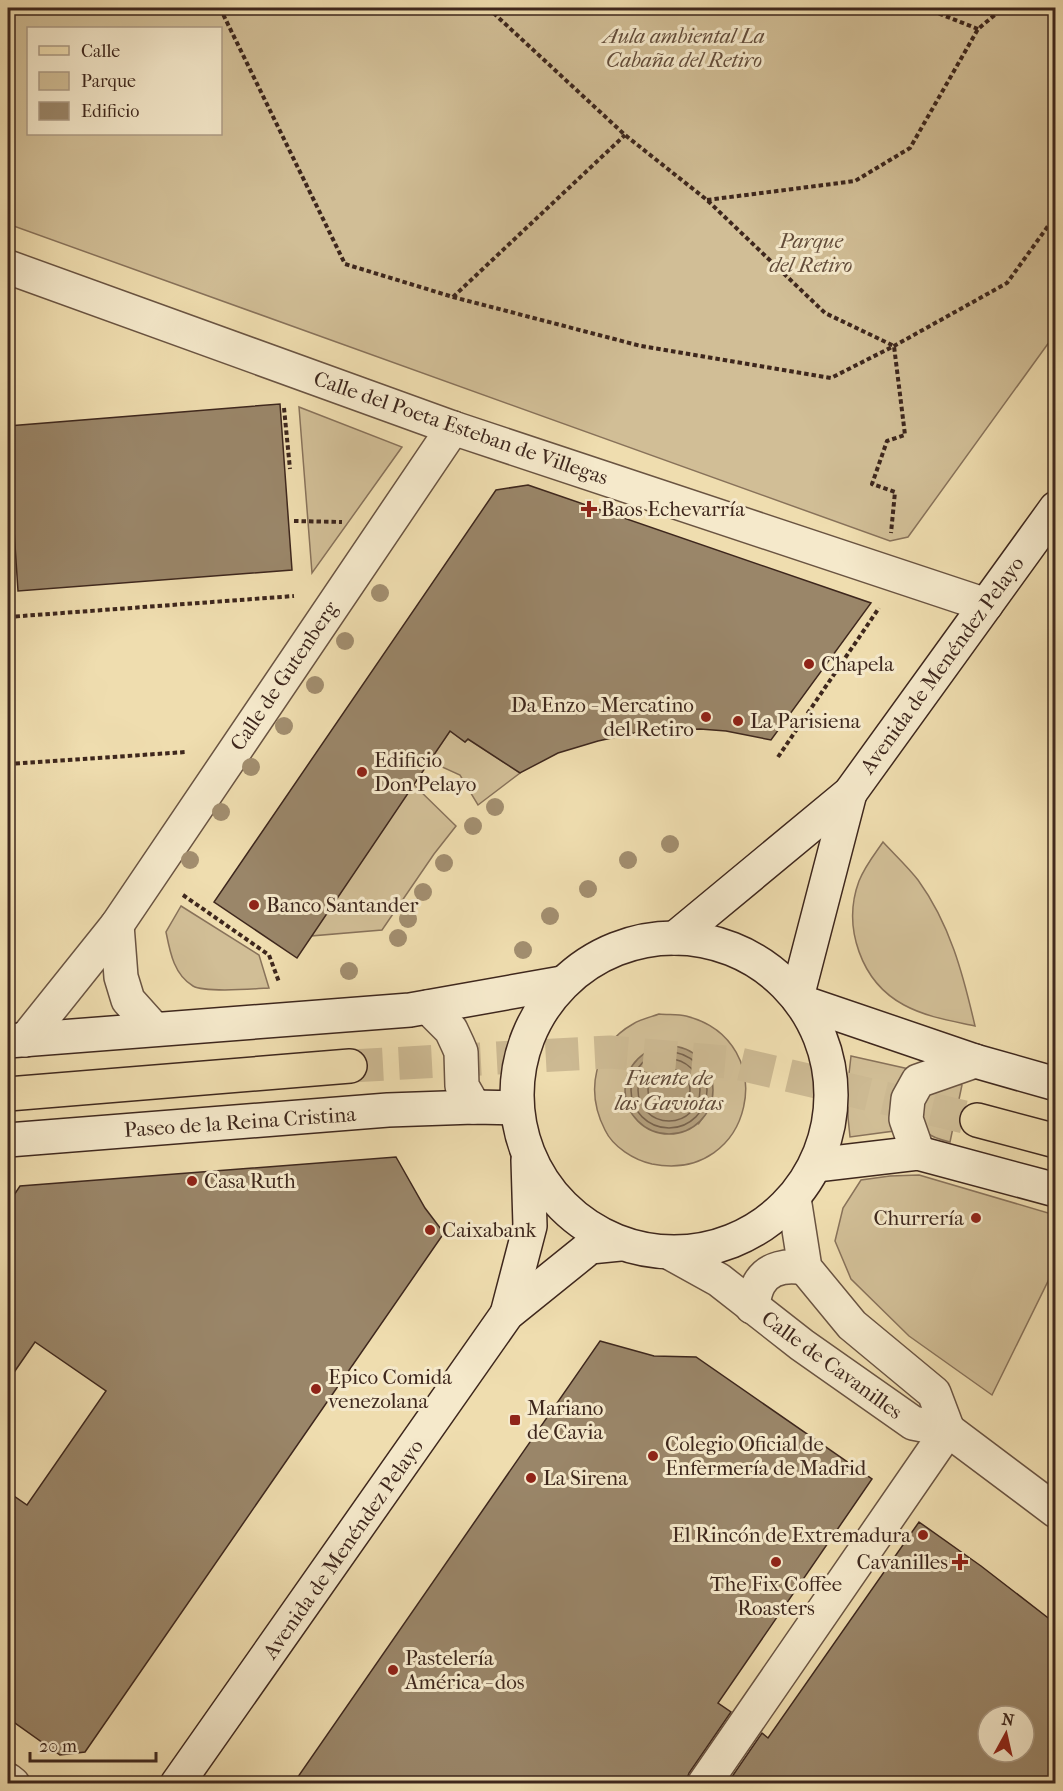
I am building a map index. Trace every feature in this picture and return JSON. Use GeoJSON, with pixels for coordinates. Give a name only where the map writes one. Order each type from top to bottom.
{"type":"FeatureCollection","features":[{"type":"Feature","properties":{"kind":"main road","name":"Calle del Poeta Esteban de Villegas"},"geometry":{"type":"LineString","coordinates":[[8,267],[453,428],[986,605]]}},
{"type":"Feature","properties":{"kind":"main road","name":"Calle de Gutenberg"},"geometry":{"type":"LineString","coordinates":[[16,1041],[117,925],[453,428]]}},
{"type":"Feature","properties":{"kind":"main road","name":"Avenida de Menéndez Pelayo"},"geometry":{"type":"LineString","coordinates":[[675,938],[850,793],[1056,508]]}},
{"type":"Feature","properties":{"kind":"main road","name":"Avenida de Menéndez Pelayo"},"geometry":{"type":"LineString","coordinates":[[799,1000],[850,793]]}},
{"type":"Feature","properties":{"kind":"main road"},"geometry":{"type":"LineString","coordinates":[[117,925],[121,977],[128,1000],[154,1029]]}},
{"type":"Feature","properties":{"kind":"main road"},"geometry":{"type":"LineString","coordinates":[[675,938],[711,942],[746,955],[777,975],[799,1000],[823,1040],[832,1082],[830,1125],[816,1166],[794,1198],[759,1229],[717,1248],[672,1254],[620,1244],[581,1223],[550,1194],[528,1156],[516,1108],[519,1063],[535,1020],[562,983],[595,958],[633,943],[675,938]]}},
{"type":"Feature","properties":{"kind":"main road"},"geometry":{"type":"LineString","coordinates":[[16,1041],[428,1007],[562,983]]}},
{"type":"Feature","properties":{"kind":"main road"},"geometry":{"type":"LineString","coordinates":[[799,1000],[975,1061],[1056,1084]]}},
{"type":"Feature","properties":{"kind":"main road"},"geometry":{"type":"LineString","coordinates":[[428,1007],[451,1030],[458,1045],[461,1052],[462,1086],[474,1107]]}},
{"type":"Feature","properties":{"kind":"main road"},"geometry":{"type":"LineString","coordinates":[[918,1153],[906,1119],[908,1099],[918,1081],[975,1061]]}},
{"type":"Feature","properties":{"kind":"main road"},"geometry":{"type":"LineString","coordinates":[[8,1094],[350,1066]]}},
{"type":"Feature","properties":{"kind":"main road","name":"Paseo de la Reina Cristina"},"geometry":{"type":"LineString","coordinates":[[8,1140],[388,1110],[516,1108]]}},
{"type":"Feature","properties":{"kind":"main road"},"geometry":{"type":"LineString","coordinates":[[977,1120],[1056,1141]]}},
{"type":"Feature","properties":{"kind":"main road"},"geometry":{"type":"LineString","coordinates":[[816,1166],[918,1153],[1056,1190]]}},
{"type":"Feature","properties":{"kind":"main road","name":"Avenida de Menéndez Pelayo"},"geometry":{"type":"LineString","coordinates":[[507,1314],[530,1226],[528,1156]]}},
{"type":"Feature","properties":{"kind":"main road"},"geometry":{"type":"LineString","coordinates":[[794,1198],[805,1268]]}},
{"type":"Feature","properties":{"kind":"main road","name":"Avenida de Menéndez Pelayo"},"geometry":{"type":"LineString","coordinates":[[177,1784],[507,1314],[590,1246],[620,1244]]}},
{"type":"Feature","properties":{"kind":"main road","name":"Calle de Cavanilles"},"geometry":{"type":"LineString","coordinates":[[672,1254],[719,1280],[821,1359],[913,1423],[948,1430],[1056,1511]]}},
{"type":"Feature","properties":{"kind":"main road","name":"Calle de Cavanilles"},"geometry":{"type":"LineString","coordinates":[[752,1307],[759,1284],[768,1274],[779,1268],[794,1266],[805,1268],[852,1325],[934,1393],[948,1430]]}},
{"type":"Feature","properties":{"kind":"main road"},"geometry":{"type":"LineString","coordinates":[[704,1784],[948,1430]]}},
{"type":"Feature","properties":{"kind":"main road"},"geometry":{"type":"LineString","coordinates":[[8,1780],[13,1784]]}},
{"type":"Feature","properties":{"kind":"path"},"geometry":{"type":"LineString","coordinates":[[220,8],[345,264],[453,297],[641,346],[831,378],[1007,283],[1056,215]]}},
{"type":"Feature","properties":{"kind":"path"},"geometry":{"type":"LineString","coordinates":[[488,8],[625,135],[707,200],[825,313],[894,346]]}},
{"type":"Feature","properties":{"kind":"path"},"geometry":{"type":"LineString","coordinates":[[925,8],[978,29]]}},
{"type":"Feature","properties":{"kind":"path"},"geometry":{"type":"LineString","coordinates":[[707,200],[855,181],[910,148],[978,29],[1003,8]]}},
{"type":"Feature","properties":{"kind":"path"},"geometry":{"type":"LineString","coordinates":[[453,297],[625,135]]}},
{"type":"Feature","properties":{"kind":"path"},"geometry":{"type":"LineString","coordinates":[[778,757],[880,605],[872,594],[885,572],[895,492],[872,483],[887,441],[905,435],[894,346]]}},
{"type":"Feature","properties":{"kind":"path"},"geometry":{"type":"LineString","coordinates":[[284,406],[290,469]]}},
{"type":"Feature","properties":{"kind":"path"},"geometry":{"type":"LineString","coordinates":[[294,521],[348,523]]}},
{"type":"Feature","properties":{"kind":"path"},"geometry":{"type":"LineString","coordinates":[[8,616],[297,596]]}},
{"type":"Feature","properties":{"kind":"path"},"geometry":{"type":"LineString","coordinates":[[8,764],[235,748]]}},
{"type":"Feature","properties":{"kind":"path"},"geometry":{"type":"LineString","coordinates":[[179,892],[269,955],[281,988]]}},
{"type":"Feature","properties":{"kind":"green space","name":"Parque del Retiro"},"geometry":{"type":"Polygon","coordinates":[[[8,8],[1055,8],[1055,334],[908,537],[890,541],[8,224],[8,8]]]}},
{"type":"Feature","properties":{"kind":"green space"},"geometry":{"type":"Polygon","coordinates":[[[299,407],[402,447],[312,573],[299,407]]]}},
{"type":"Feature","properties":{"kind":"green space"},"geometry":{"type":"Polygon","coordinates":[[[450,731],[465,742],[468,739],[520,773],[478,805],[460,775],[429,761],[450,731]]]}},
{"type":"Feature","properties":{"kind":"green space"},"geometry":{"type":"Polygon","coordinates":[[[413,784],[456,826],[382,930],[310,936],[413,784]]]}},
{"type":"Feature","properties":{"kind":"green space"},"geometry":{"type":"Polygon","coordinates":[[[883,842],[918,880],[939,914],[966,987],[975,1026],[930,1016],[904,1005],[889,995],[866,968],[854,934],[854,899],[861,876],[883,842]]]}},
{"type":"Feature","properties":{"kind":"green space"},"geometry":{"type":"Polygon","coordinates":[[[181,906],[259,955],[269,988],[230,990],[199,988],[181,976],[174,962],[166,932],[181,906]]]}},
{"type":"Feature","properties":{"kind":"green space"},"geometry":{"type":"Polygon","coordinates":[[[659,1014],[686,1016],[717,1030],[736,1052],[745,1079],[744,1107],[733,1133],[714,1153],[686,1164],[652,1164],[625,1152],[613,1142],[605,1130],[595,1100],[597,1071],[609,1044],[633,1024],[659,1014]],[[694,1053],[699,1123],[710,1107],[708,1069],[694,1053]]]}},
{"type":"Feature","properties":{"kind":"green space"},"geometry":{"type":"Polygon","coordinates":[[[851,1056],[909,1069],[895,1090],[893,1098],[891,1113],[894,1131],[850,1137],[848,1096],[851,1056]]]}},
{"type":"Feature","properties":{"kind":"green space"},"geometry":{"type":"Polygon","coordinates":[[[946,1081],[962,1085],[950,1142],[934,1137],[925,1131],[915,1105],[946,1081]]]}},
{"type":"Feature","properties":{"kind":"green space"},"geometry":{"type":"Polygon","coordinates":[[[919,1175],[1055,1215],[1055,1267],[992,1395],[909,1336],[851,1279],[835,1241],[843,1208],[861,1180],[919,1175]]]}},
{"type":"Feature","properties":{"kind":"water","name":"Fuente de las Gaviotas"},"geometry":{"type":"Polygon","coordinates":[[[669,1046],[686,1049],[700,1059],[710,1073],[713,1090],[710,1107],[700,1121],[686,1131],[669,1134],[652,1131],[638,1121],[628,1107],[625,1090],[628,1073],[638,1059],[652,1049],[669,1046]]]}},
{"type":"Feature","properties":{"kind":"building"},"geometry":{"type":"Polygon","coordinates":[[[280,404],[292,570],[18,591],[11,484],[8,484],[8,426],[280,404]]]}},
{"type":"Feature","properties":{"kind":"building"},"geometry":{"type":"Polygon","coordinates":[[[528,485],[871,603],[771,740],[726,731],[700,729],[639,732],[558,753],[520,773],[468,739],[465,742],[450,731],[297,958],[214,902],[496,490],[528,485]]]}},
{"type":"Feature","properties":{"kind":"building"},"geometry":{"type":"Polygon","coordinates":[[[396,1157],[425,1208],[444,1233],[85,1752],[60,1755],[8,1718],[8,1492],[27,1505],[106,1391],[35,1342],[8,1381],[8,1204],[20,1186],[396,1157]]]}},
{"type":"Feature","properties":{"kind":"building"},"geometry":{"type":"Polygon","coordinates":[[[600,1341],[654,1356],[696,1357],[872,1479],[718,1703],[731,1712],[689,1773],[685,1784],[293,1784],[600,1341]]]}},
{"type":"Feature","properties":{"kind":"building"},"geometry":{"type":"Polygon","coordinates":[[[919,1522],[1056,1624],[1056,1784],[727,1784],[762,1733],[768,1738],[919,1522]]]}},
{"type":"Feature","properties":{"kind":"tunnel"},"geometry":{"type":"LineString","coordinates":[[350,1066],[610,1052],[736,1063],[977,1120]]}},
{"type":"Feature","properties":{"kind":"place","name":"Baos Echevarría"},"geometry":{"type":"Point","coordinates":[589,509]}},
{"type":"Feature","properties":{"kind":"place","name":"Chapela"},"geometry":{"type":"Point","coordinates":[809,664]}},
{"type":"Feature","properties":{"kind":"place","name":"Da Enzo - Mercatino del Retiro"},"geometry":{"type":"Point","coordinates":[706,717]}},
{"type":"Feature","properties":{"kind":"place","name":"La Parisiena"},"geometry":{"type":"Point","coordinates":[738,721]}},
{"type":"Feature","properties":{"kind":"place","name":"Edificio Don Pelayo"},"geometry":{"type":"Point","coordinates":[362,772]}},
{"type":"Feature","properties":{"kind":"place","name":"Banco Santander"},"geometry":{"type":"Point","coordinates":[254,905]}},
{"type":"Feature","properties":{"kind":"place","name":"Casa Ruth"},"geometry":{"type":"Point","coordinates":[192,1181]}},
{"type":"Feature","properties":{"kind":"place","name":"Churrería"},"geometry":{"type":"Point","coordinates":[976,1218]}},
{"type":"Feature","properties":{"kind":"place","name":"Caixabank"},"geometry":{"type":"Point","coordinates":[430,1230]}},
{"type":"Feature","properties":{"kind":"place","name":"Epico Comida venezolana"},"geometry":{"type":"Point","coordinates":[316,1389]}},
{"type":"Feature","properties":{"kind":"place","name":"Mariano de Cavia"},"geometry":{"type":"Point","coordinates":[515,1420]}},
{"type":"Feature","properties":{"kind":"place","name":"Colegio Oficial de Enfermería de Madrid"},"geometry":{"type":"Point","coordinates":[653,1456]}},
{"type":"Feature","properties":{"kind":"place","name":"La Sirena"},"geometry":{"type":"Point","coordinates":[531,1478]}},
{"type":"Feature","properties":{"kind":"place","name":"El Rincón de Extremadura"},"geometry":{"type":"Point","coordinates":[923,1535]}},
{"type":"Feature","properties":{"kind":"place","name":"The Fix Coffee Roasters"},"geometry":{"type":"Point","coordinates":[776,1562]}},
{"type":"Feature","properties":{"kind":"place","name":"Cavanilles"},"geometry":{"type":"Point","coordinates":[960,1562]}},
{"type":"Feature","properties":{"kind":"place","name":"Pastelería América - dos"},"geometry":{"type":"Point","coordinates":[393,1670]}},
{"type":"Feature","properties":{"kind":"park label","name":"Aula ambiental La Cabaña del Retiro"},"geometry":{"type":"Point","coordinates":[684,48]}}]}
